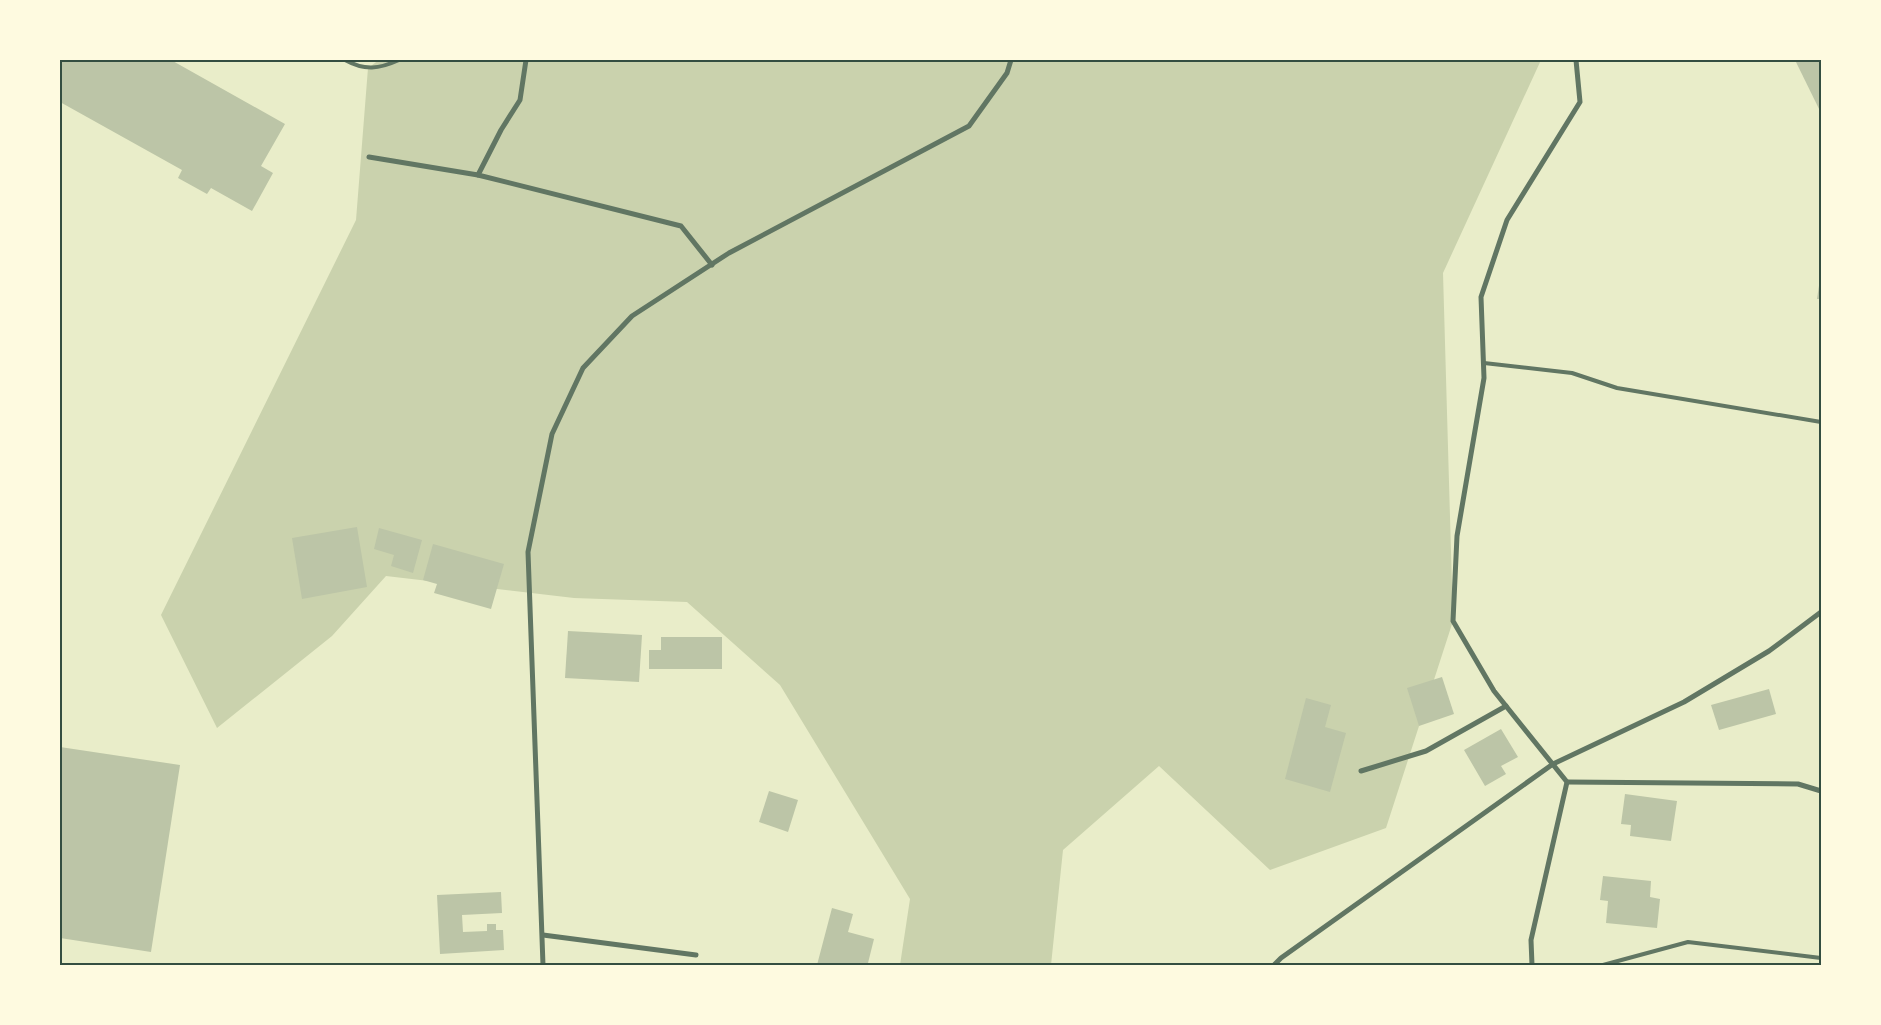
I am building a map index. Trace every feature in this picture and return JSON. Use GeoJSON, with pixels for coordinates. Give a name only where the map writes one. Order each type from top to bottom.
{"type":"FeatureCollection","features":[{"type":"Feature","properties":{"kind":"street"},"geometry":{"type":"LineString","coordinates":[[478,175],[501,130],[520,100],[526,60]]}},
{"type":"Feature","properties":{"kind":"street"},"geometry":{"type":"LineString","coordinates":[[543,965],[528,552],[552,434],[583,368],[632,316],[712,264],[969,126],[1008,73],[1011,60]]}},
{"type":"Feature","properties":{"kind":"street"},"geometry":{"type":"LineString","coordinates":[[1576,60],[1580,102],[1507,220],[1481,296],[1484,378],[1457,536],[1453,621],[1494,691],[1568,782],[1798,784],[1821,791]]}},
{"type":"Feature","properties":{"kind":"street"},"geometry":{"type":"LineString","coordinates":[[369,157],[478,175],[681,226],[712,264]]}},
{"type":"Feature","properties":{"kind":"street"},"geometry":{"type":"LineString","coordinates":[[1274,965],[1281,958],[1553,764],[1684,702],[1769,651],[1821,612]]}},
{"type":"Feature","properties":{"kind":"street"},"geometry":{"type":"LineString","coordinates":[[1361,771],[1426,751],[1506,706]]}},
{"type":"Feature","properties":{"kind":"street"},"geometry":{"type":"LineString","coordinates":[[1532,965],[1531,940],[1568,782]]}},
{"type":"Feature","properties":{"kind":"street"},"geometry":{"type":"LineString","coordinates":[[543,936],[696,955]]}},
{"type":"Feature","properties":{"kind":"lane"},"geometry":{"type":"LineString","coordinates":[[345,60],[368,68],[384,67],[398,60]]}},
{"type":"Feature","properties":{"kind":"lane"},"geometry":{"type":"LineString","coordinates":[[1484,363],[1572,372],[1617,388],[1821,422]]}},
{"type":"Feature","properties":{"kind":"lane"},"geometry":{"type":"LineString","coordinates":[[1603,965],[1688,942],[1821,958]]}},
{"type":"Feature","properties":{"kind":"green space"},"geometry":{"type":"Polygon","coordinates":[[[379,60],[1541,60],[1443,273],[1453,621],[1386,828],[1270,870],[1159,766],[1063,850],[1051,965],[900,965],[910,899],[780,685],[687,602],[574,598],[386,576],[332,636],[217,728],[161,615],[356,220],[368,68],[379,60]]]}},
{"type":"Feature","properties":{"kind":"building"},"geometry":{"type":"Polygon","coordinates":[[[60,60],[171,60],[285,124],[261,166],[273,173],[252,211],[211,188],[207,194],[178,178],[182,170],[60,102],[60,60]]]}},
{"type":"Feature","properties":{"kind":"building"},"geometry":{"type":"Polygon","coordinates":[[[1795,60],[1821,60],[1821,113],[1795,60]]]}},
{"type":"Feature","properties":{"kind":"building"},"geometry":{"type":"Polygon","coordinates":[[[1820,279],[1821,299],[1817,299],[1820,279]]]}},
{"type":"Feature","properties":{"kind":"building"},"geometry":{"type":"Polygon","coordinates":[[[357,527],[367,587],[302,599],[292,538],[357,527]]]}},
{"type":"Feature","properties":{"kind":"building"},"geometry":{"type":"Polygon","coordinates":[[[379,528],[422,540],[413,573],[391,566],[394,555],[374,549],[379,528]]]}},
{"type":"Feature","properties":{"kind":"building"},"geometry":{"type":"Polygon","coordinates":[[[433,544],[504,564],[491,609],[434,593],[437,584],[423,580],[433,544]]]}},
{"type":"Feature","properties":{"kind":"building"},"geometry":{"type":"Polygon","coordinates":[[[568,631],[642,635],[639,682],[565,678],[568,631]]]}},
{"type":"Feature","properties":{"kind":"building"},"geometry":{"type":"Polygon","coordinates":[[[661,637],[722,637],[722,669],[649,669],[649,650],[661,650],[661,637]]]}},
{"type":"Feature","properties":{"kind":"building"},"geometry":{"type":"Polygon","coordinates":[[[1442,677],[1454,714],[1419,726],[1407,688],[1442,677]]]}},
{"type":"Feature","properties":{"kind":"building"},"geometry":{"type":"Polygon","coordinates":[[[1769,689],[1776,714],[1719,730],[1711,705],[1769,689]]]}},
{"type":"Feature","properties":{"kind":"building"},"geometry":{"type":"Polygon","coordinates":[[[1306,698],[1331,705],[1325,727],[1346,733],[1330,792],[1285,779],[1306,698]]]}},
{"type":"Feature","properties":{"kind":"building"},"geometry":{"type":"Polygon","coordinates":[[[1501,729],[1518,757],[1501,766],[1506,774],[1485,786],[1464,750],[1501,729]]]}},
{"type":"Feature","properties":{"kind":"building"},"geometry":{"type":"Polygon","coordinates":[[[60,747],[180,765],[151,952],[60,938],[60,747]]]}},
{"type":"Feature","properties":{"kind":"building"},"geometry":{"type":"Polygon","coordinates":[[[769,791],[798,800],[788,832],[759,822],[769,791]]]}},
{"type":"Feature","properties":{"kind":"building"},"geometry":{"type":"Polygon","coordinates":[[[1625,794],[1677,801],[1671,841],[1630,836],[1631,825],[1621,824],[1625,794]]]}},
{"type":"Feature","properties":{"kind":"building"},"geometry":{"type":"Polygon","coordinates":[[[1603,876],[1651,881],[1650,897],[1660,899],[1657,928],[1606,923],[1608,901],[1600,900],[1603,876]]]}},
{"type":"Feature","properties":{"kind":"building"},"geometry":{"type":"Polygon","coordinates":[[[501,892],[502,913],[462,915],[463,932],[487,931],[487,924],[496,924],[496,930],[503,930],[504,950],[440,954],[437,895],[501,892]]]}},
{"type":"Feature","properties":{"kind":"building"},"geometry":{"type":"Polygon","coordinates":[[[832,908],[853,914],[848,932],[874,939],[868,963],[873,965],[817,965],[832,908]]]}}]}
